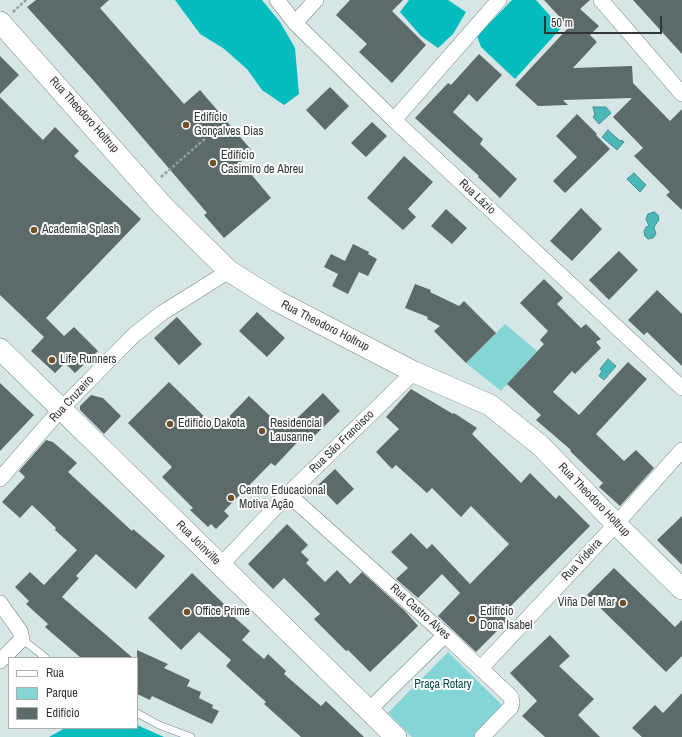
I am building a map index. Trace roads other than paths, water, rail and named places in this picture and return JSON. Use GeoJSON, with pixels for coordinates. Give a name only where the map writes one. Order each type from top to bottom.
{"type":"FeatureCollection","features":[{"type":"Feature","properties":{"kind":"main road","name":"Rua Theodoro Holtrup"},"geometry":{"type":"LineString","coordinates":[[0,22],[163,206],[229,271],[277,301],[414,372],[490,404],[541,446],[616,524],[682,589]]}},
{"type":"Feature","properties":{"kind":"main road","name":"Rua Joinville"},"geometry":{"type":"LineString","coordinates":[[0,349],[396,737]]}},
{"type":"Feature","properties":{"kind":"street","name":"Rua Lázio"},"geometry":{"type":"LineString","coordinates":[[277,0],[296,22],[394,120],[682,388]]}},
{"type":"Feature","properties":{"kind":"street"},"geometry":{"type":"LineString","coordinates":[[296,22],[316,0]]}},
{"type":"Feature","properties":{"kind":"street"},"geometry":{"type":"LineString","coordinates":[[394,120],[499,0]]}},
{"type":"Feature","properties":{"kind":"street"},"geometry":{"type":"LineString","coordinates":[[600,0],[682,94]]}},
{"type":"Feature","properties":{"kind":"street","name":"Rua Cruzeiro"},"geometry":{"type":"LineString","coordinates":[[0,479],[61,409],[134,335],[162,313],[229,271]]}},
{"type":"Feature","properties":{"kind":"street","name":"Rua São Francisco"},"geometry":{"type":"LineString","coordinates":[[220,566],[288,494],[414,372]]}},
{"type":"Feature","properties":{"kind":"street","name":"Rua Videira"},"geometry":{"type":"LineString","coordinates":[[481,668],[616,524],[682,450]]}},
{"type":"Feature","properties":{"kind":"street","name":"Rua Castro Alves"},"geometry":{"type":"LineString","coordinates":[[288,494],[446,635],[511,698],[511,707],[482,737]]}},
{"type":"Feature","properties":{"kind":"street"},"geometry":{"type":"LineString","coordinates":[[0,603],[20,631],[22,639],[0,662]]}},
{"type":"Feature","properties":{"kind":"street"},"geometry":{"type":"LineString","coordinates":[[368,711],[446,635]]}},
{"type":"Feature","properties":{"kind":"lane"},"geometry":{"type":"LineString","coordinates":[[22,639],[45,657]]}},
{"type":"Feature","properties":{"kind":"lane"},"geometry":{"type":"LineString","coordinates":[[138,714],[159,725],[191,737]]}},
{"type":"Feature","properties":{"kind":"place","name":"Edifício Gonçalves Dias"},"geometry":{"type":"Point","coordinates":[186,125]}},
{"type":"Feature","properties":{"kind":"place","name":"Edifício Casimiro de Abreu"},"geometry":{"type":"Point","coordinates":[213,163]}},
{"type":"Feature","properties":{"kind":"place","name":"Academia Splash"},"geometry":{"type":"Point","coordinates":[34,230]}},
{"type":"Feature","properties":{"kind":"place","name":"Life Runners"},"geometry":{"type":"Point","coordinates":[52,360]}},
{"type":"Feature","properties":{"kind":"place","name":"Edifício Dakota"},"geometry":{"type":"Point","coordinates":[170,424]}},
{"type":"Feature","properties":{"kind":"place","name":"Residencial Lausanne"},"geometry":{"type":"Point","coordinates":[262,431]}},
{"type":"Feature","properties":{"kind":"place","name":"Centro Educacional Motiva Ação"},"geometry":{"type":"Point","coordinates":[231,498]}},
{"type":"Feature","properties":{"kind":"place","name":"Viña Del Mar"},"geometry":{"type":"Point","coordinates":[623,603]}},
{"type":"Feature","properties":{"kind":"place","name":"Office Prime"},"geometry":{"type":"Point","coordinates":[187,612]}},
{"type":"Feature","properties":{"kind":"place","name":"Edifício Dona Isabel"},"geometry":{"type":"Point","coordinates":[472,619]}},
{"type":"Feature","properties":{"kind":"park label","name":"Praça Rotary"},"geometry":{"type":"Point","coordinates":[443,685]}}]}
